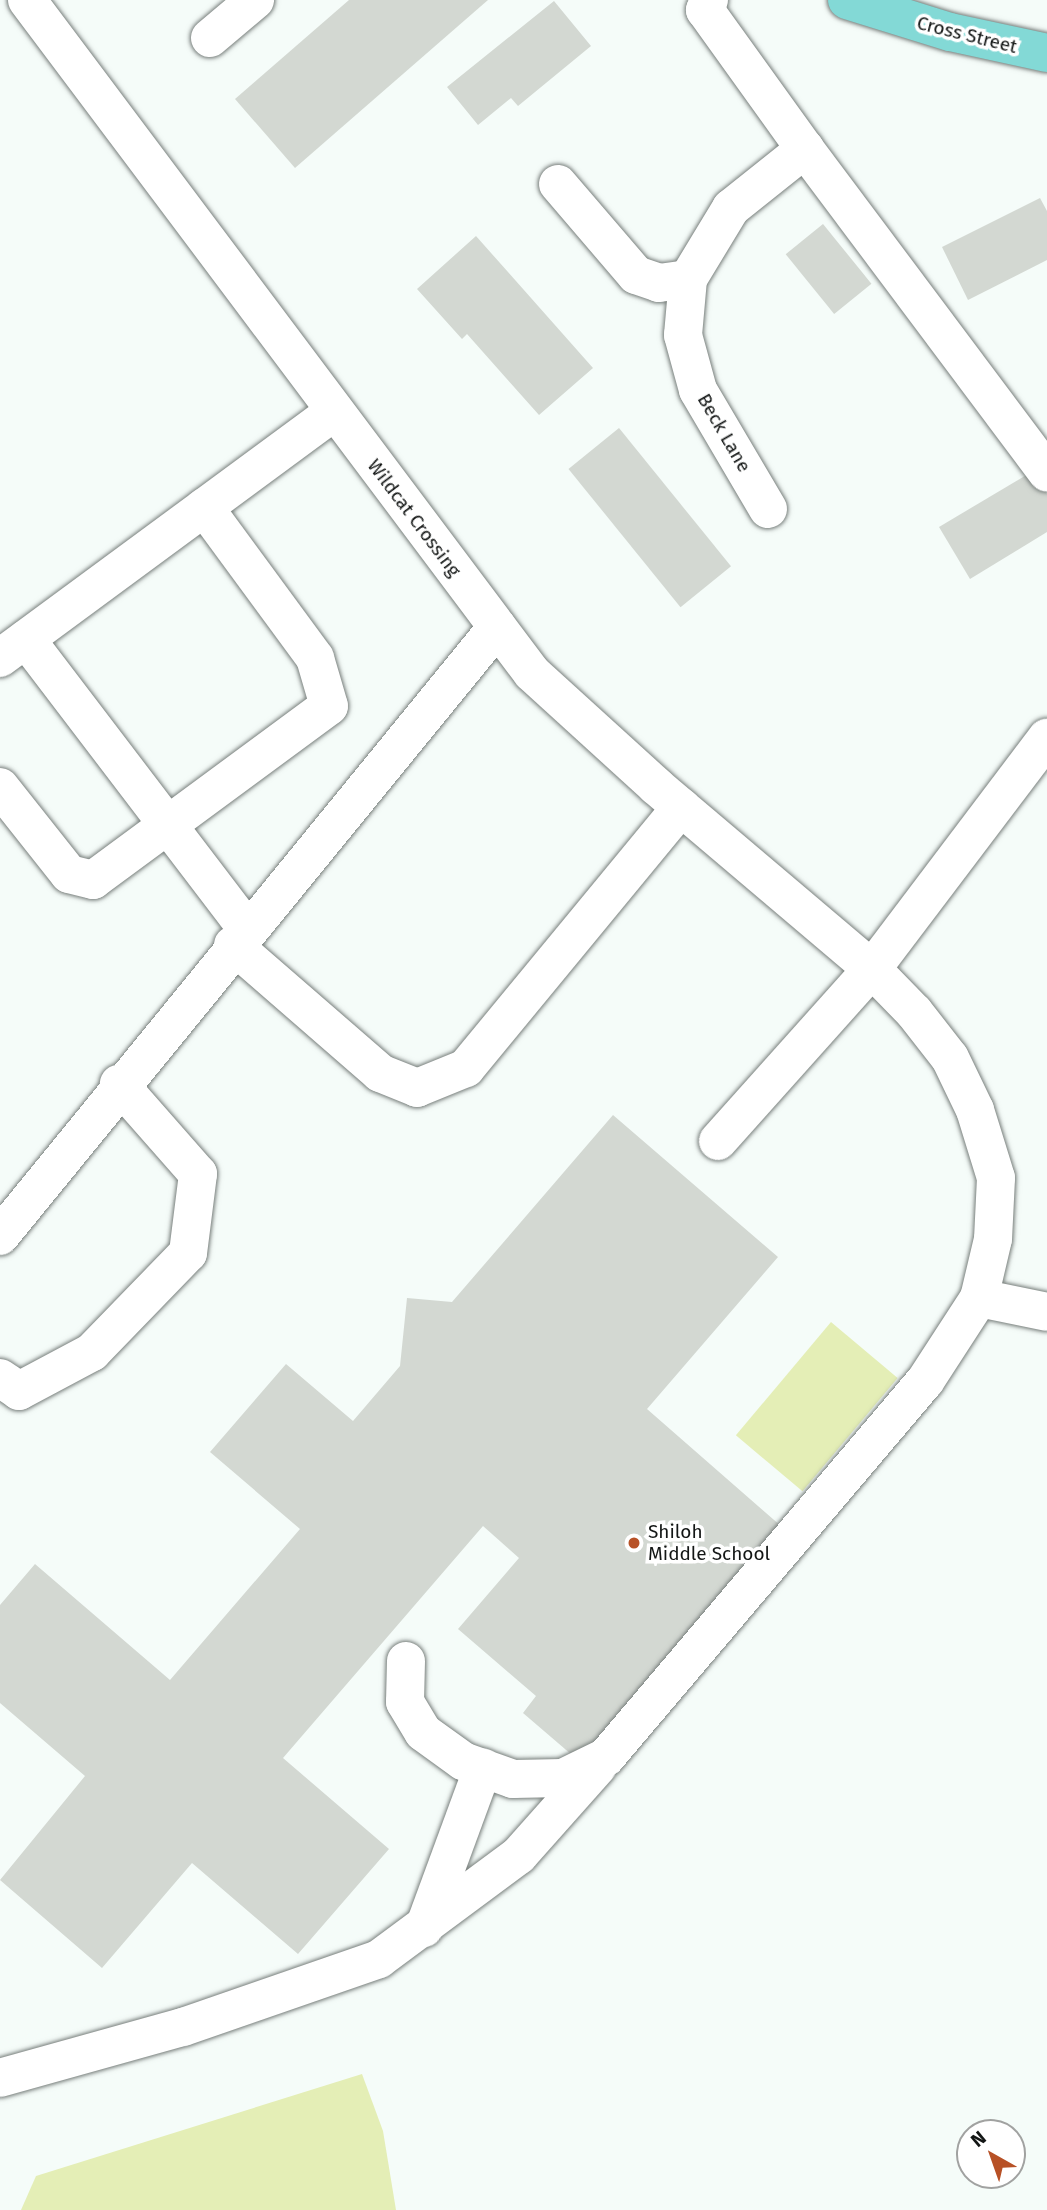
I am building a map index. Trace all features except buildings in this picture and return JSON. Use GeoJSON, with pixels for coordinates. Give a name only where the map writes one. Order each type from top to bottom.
{"type":"FeatureCollection","features":[{"type":"Feature","properties":{"kind":"main road","name":"Cross Street"},"geometry":{"type":"LineString","coordinates":[[847,0],[950,32],[1047,53]]}},
{"type":"Feature","properties":{"kind":"street","name":"Wildcat Crossing"},"geometry":{"type":"LineString","coordinates":[[0,2078],[183,2027],[379,1959],[519,1855],[607,1757],[925,1381],[979,1298],[993,1239],[996,1178],[975,1110],[950,1058],[873,969],[681,807],[532,673],[27,0]]}},
{"type":"Feature","properties":{"kind":"street"},"geometry":{"type":"LineString","coordinates":[[210,38],[255,0]]}},
{"type":"Feature","properties":{"kind":"street"},"geometry":{"type":"LineString","coordinates":[[709,0],[705,10],[805,149],[1047,472]]}},
{"type":"Feature","properties":{"kind":"street","name":"Beck Lane"},"geometry":{"type":"LineString","coordinates":[[768,509],[698,390],[683,335],[688,279],[731,208],[805,149]]}},
{"type":"Feature","properties":{"kind":"street"},"geometry":{"type":"LineString","coordinates":[[558,184],[636,275],[659,284],[688,279]]}},
{"type":"Feature","properties":{"kind":"street"},"geometry":{"type":"LineString","coordinates":[[334,412],[13,649],[168,825],[240,937],[380,1073],[417,1088],[466,1068],[681,807]]}},
{"type":"Feature","properties":{"kind":"street"},"geometry":{"type":"LineString","coordinates":[[0,787],[69,874],[93,880],[329,706],[315,658],[204,507]]}},
{"type":"Feature","properties":{"kind":"street"},"geometry":{"type":"LineString","coordinates":[[0,1236],[119,1084],[497,627]]}},
{"type":"Feature","properties":{"kind":"street"},"geometry":{"type":"LineString","coordinates":[[718,1141],[873,969],[1047,738]]}},
{"type":"Feature","properties":{"kind":"street"},"geometry":{"type":"LineString","coordinates":[[0,1378],[19,1391],[92,1352],[188,1253],[198,1174],[119,1084]]}},
{"type":"Feature","properties":{"kind":"street"},"geometry":{"type":"LineString","coordinates":[[979,1298],[1047,1312]]}},
{"type":"Feature","properties":{"kind":"street"},"geometry":{"type":"LineString","coordinates":[[406,1661],[405,1702],[423,1732],[463,1761],[513,1779],[563,1778],[607,1757]]}},
{"type":"Feature","properties":{"kind":"street"},"geometry":{"type":"LineString","coordinates":[[424,1928],[483,1768]]}},
{"type":"Feature","properties":{"kind":"green space"},"geometry":{"type":"Polygon","coordinates":[[[831,1322],[898,1378],[803,1491],[736,1435],[831,1322]]]}},
{"type":"Feature","properties":{"kind":"green space"},"geometry":{"type":"Polygon","coordinates":[[[362,2074],[383,2131],[396,2210],[21,2210],[36,2176],[362,2074]]]}},
{"type":"Feature","properties":{"kind":"place","name":"Shiloh Middle School"},"geometry":{"type":"Point","coordinates":[634,1543]}}]}
